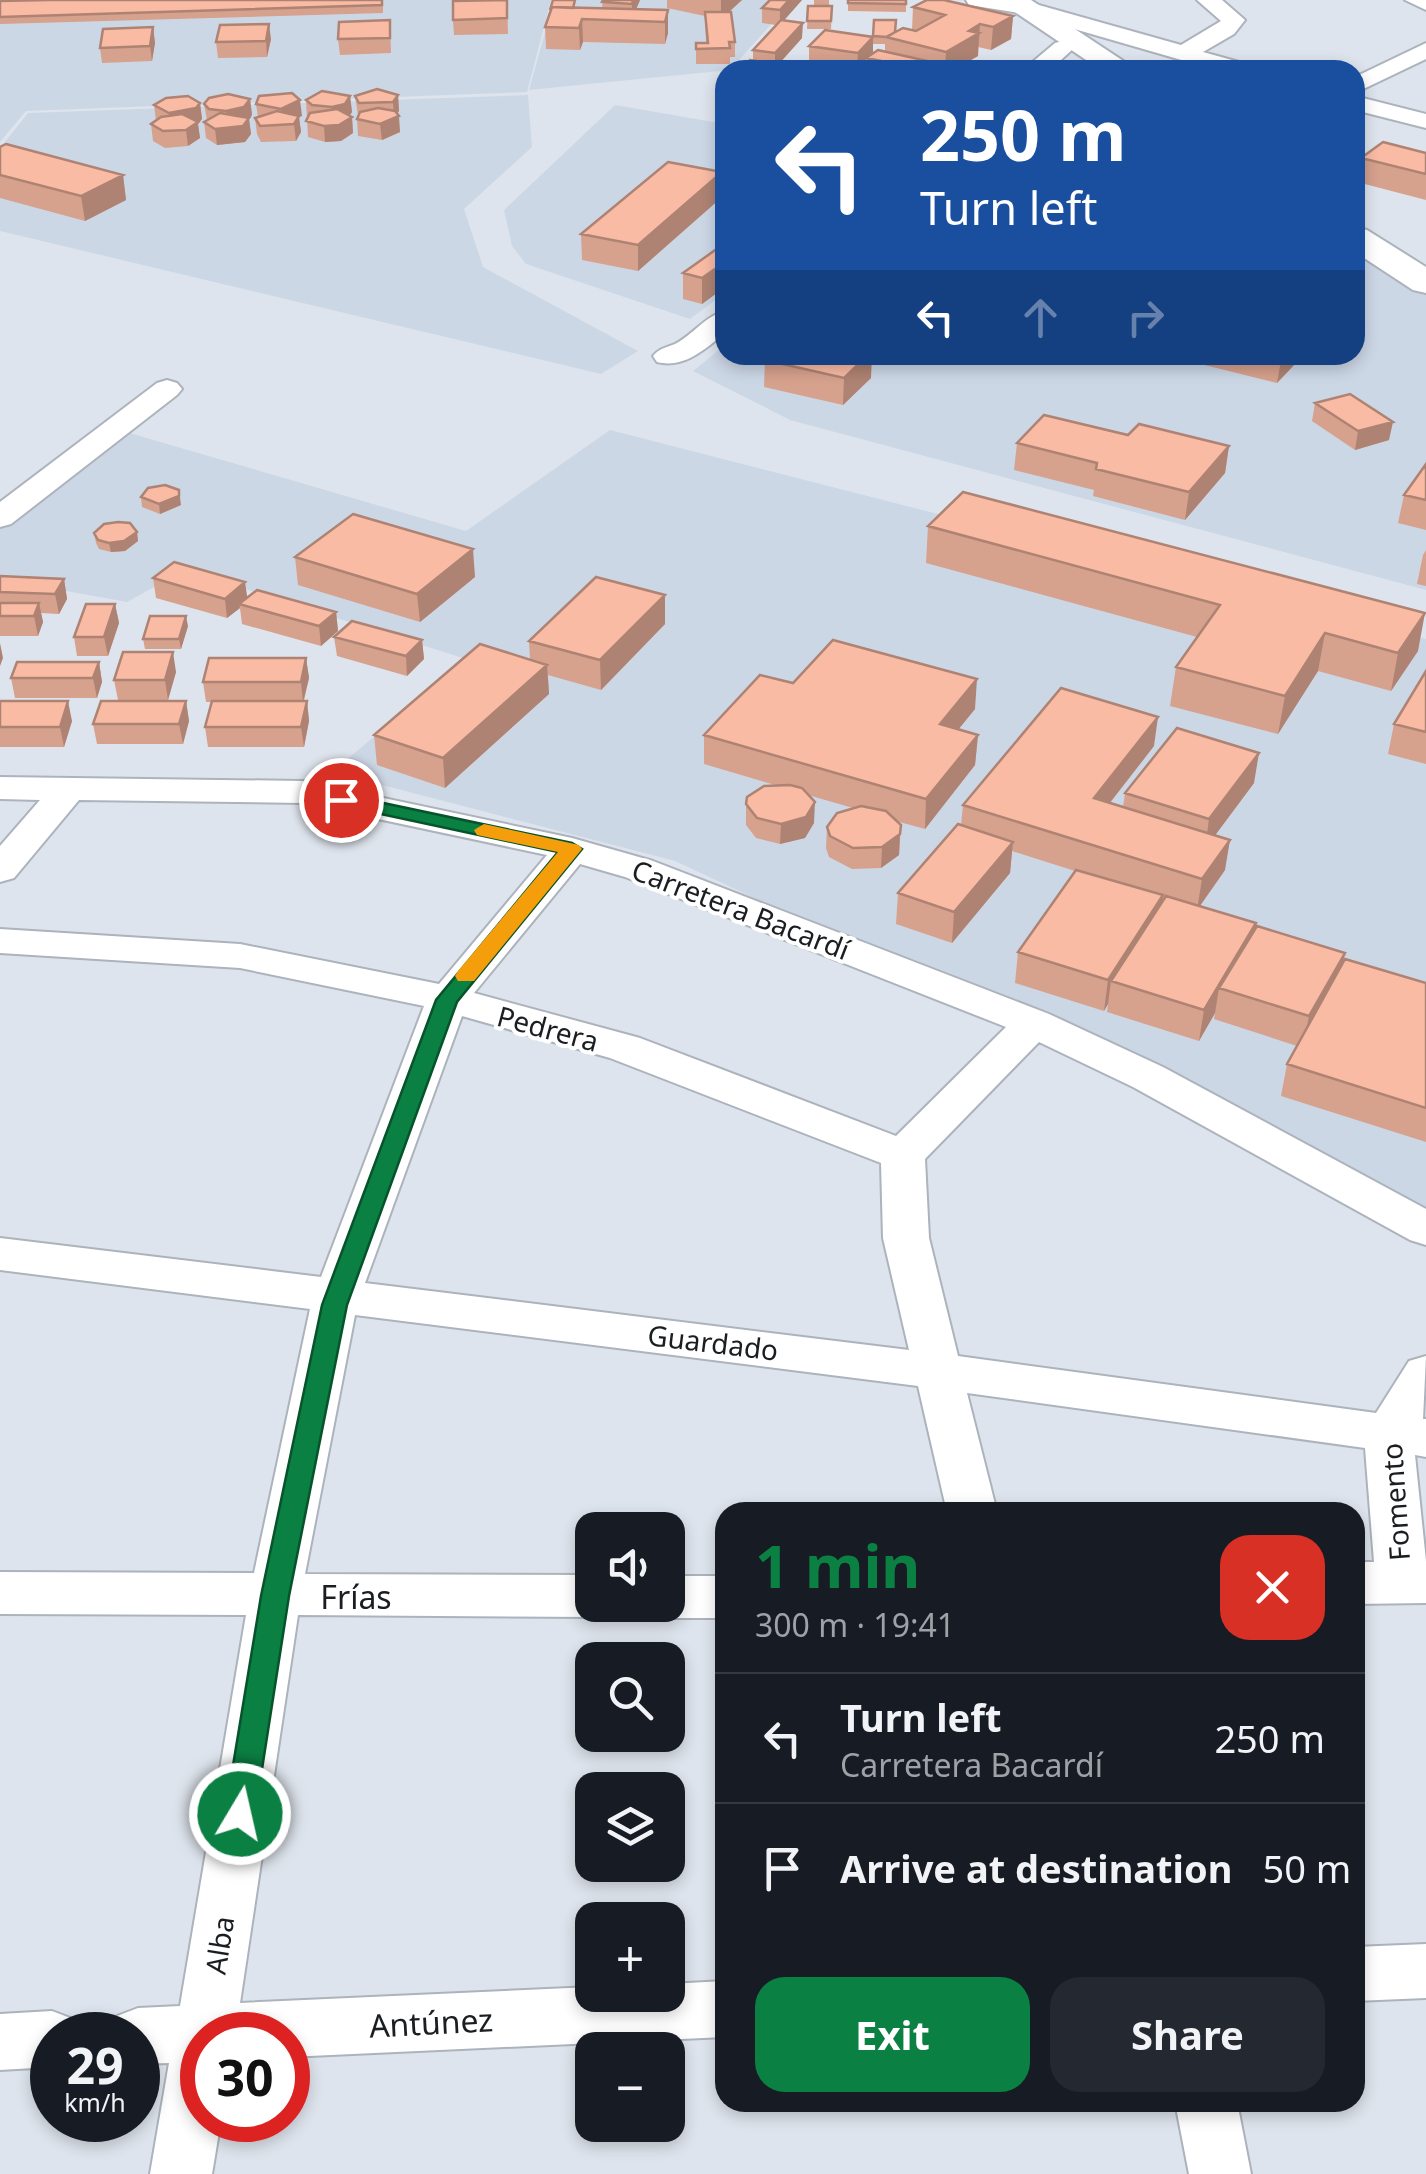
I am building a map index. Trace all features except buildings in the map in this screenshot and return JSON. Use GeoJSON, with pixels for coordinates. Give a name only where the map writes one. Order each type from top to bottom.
{"type":"FeatureCollection","features":[{"type":"Feature","properties":{"kind":"main road"},"geometry":{"type":"LineString","coordinates":[[998,2],[1102,60]]}},
{"type":"Feature","properties":{"kind":"main road"},"geometry":{"type":"LineString","coordinates":[[1069,44],[1086,60]]}},
{"type":"Feature","properties":{"kind":"main road"},"geometry":{"type":"LineString","coordinates":[[1365,222],[1426,260]]}},
{"type":"Feature","properties":{"kind":"main road"},"geometry":{"type":"LineString","coordinates":[[1365,243],[1426,282]]}},
{"type":"Feature","properties":{"kind":"street"},"geometry":{"type":"LineString","coordinates":[[1184,53],[1234,20],[1208,0]]}},
{"type":"Feature","properties":{"kind":"street"},"geometry":{"type":"LineString","coordinates":[[1416,0],[1426,3]]}},
{"type":"Feature","properties":{"kind":"street"},"geometry":{"type":"LineString","coordinates":[[998,2],[1208,60]]}},
{"type":"Feature","properties":{"kind":"street"},"geometry":{"type":"LineString","coordinates":[[1048,60],[1069,44],[1095,32],[1114,32]]}},
{"type":"Feature","properties":{"kind":"street"},"geometry":{"type":"LineString","coordinates":[[1365,81],[1426,50]]}},
{"type":"Feature","properties":{"kind":"street"},"geometry":{"type":"LineString","coordinates":[[1365,105],[1426,121]]}},
{"type":"Feature","properties":{"kind":"street"},"geometry":{"type":"LineString","coordinates":[[666,356],[688,349],[715,327]]}},
{"type":"Feature","properties":{"kind":"street"},"geometry":{"type":"LineString","coordinates":[[0,518],[167,389]]}},
{"type":"Feature","properties":{"kind":"street","name":"Carretera Bacardí"},"geometry":{"type":"LineString","coordinates":[[0,788],[303,792],[572,849],[638,869],[1034,1023],[1148,1077],[1426,1229]]}},
{"type":"Feature","properties":{"kind":"street"},"geometry":{"type":"LineString","coordinates":[[0,870],[70,788]]}},
{"type":"Feature","properties":{"kind":"street","name":"Alba"},"geometry":{"type":"LineString","coordinates":[[208,2012],[275,1596],[338,1294],[446,1000],[572,849]]}},
{"type":"Feature","properties":{"kind":"street","name":"Pedrera"},"geometry":{"type":"LineString","coordinates":[[0,942],[240,956],[446,1000],[625,1048],[903,1155]]}},
{"type":"Feature","properties":{"kind":"street"},"geometry":{"type":"LineString","coordinates":[[970,1502],[906,1238],[903,1155],[1034,1023]]}},
{"type":"Feature","properties":{"kind":"street","name":"Guardado"},"geometry":{"type":"LineString","coordinates":[[0,1254],[938,1371],[1407,1436]]}},
{"type":"Feature","properties":{"kind":"street","name":"Fomento"},"geometry":{"type":"LineString","coordinates":[[1394,1582],[1407,1436],[1426,1374]]}},
{"type":"Feature","properties":{"kind":"street","name":"Frías"},"geometry":{"type":"LineString","coordinates":[[0,1594],[575,1596]]}},
{"type":"Feature","properties":{"kind":"street"},"geometry":{"type":"LineString","coordinates":[[685,1596],[715,1597]]}},
{"type":"Feature","properties":{"kind":"street"},"geometry":{"type":"LineString","coordinates":[[1365,1974],[1426,1972]]}},
{"type":"Feature","properties":{"kind":"street","name":"Antúnez"},"geometry":{"type":"LineString","coordinates":[[310,2032],[715,2010]]}},
{"type":"Feature","properties":{"kind":"street"},"geometry":{"type":"LineString","coordinates":[[0,2042],[30,2040]]}},
{"type":"Feature","properties":{"kind":"street"},"geometry":{"type":"LineString","coordinates":[[1208,2112],[1220,2174]]}},
{"type":"Feature","properties":{"kind":"street","name":"Alba"},"geometry":{"type":"LineString","coordinates":[[181,2174],[186,2142]]}},
{"type":"Feature","properties":{"kind":"shaded area"},"geometry":{"type":"Polygon","coordinates":[[[0,0],[551,0],[527,92],[26,111],[0,142],[0,0]]]}},
{"type":"Feature","properties":{"kind":"shaded area"},"geometry":{"type":"Polygon","coordinates":[[[554,0],[793,0],[739,60],[715,60],[715,71],[529,90],[554,0]]]}},
{"type":"Feature","properties":{"kind":"shaded area"},"geometry":{"type":"Polygon","coordinates":[[[528,95],[532,147],[464,209],[483,267],[638,351],[601,374],[0,231],[0,148],[28,113],[528,95]]]}},
{"type":"Feature","properties":{"kind":"shaded area"},"geometry":{"type":"Polygon","coordinates":[[[615,105],[715,122],[715,300],[690,319],[526,264],[512,246],[504,210],[615,105]]]}},
{"type":"Feature","properties":{"kind":"shaded area"},"geometry":{"type":"Polygon","coordinates":[[[1365,256],[1426,295],[1426,590],[790,420],[693,371],[715,353],[715,365],[1365,365],[1365,256]]]}},
{"type":"Feature","properties":{"kind":"shaded area"},"geometry":{"type":"Polygon","coordinates":[[[610,430],[1426,639],[1426,1211],[675,861],[332,772],[466,659],[185,570],[127,602],[0,579],[0,520],[126,432],[466,531],[610,430]]]}},
{"type":"Feature","properties":{"kind":"slow traffic"},"geometry":{"type":"LineString","coordinates":[[466,976],[572,849],[484,830]]}},
{"type":"Feature","properties":{"kind":"route"},"geometry":{"type":"LineString","coordinates":[[240,1814],[275,1596],[334,1305],[446,1000],[572,849],[341,800]]}}]}
